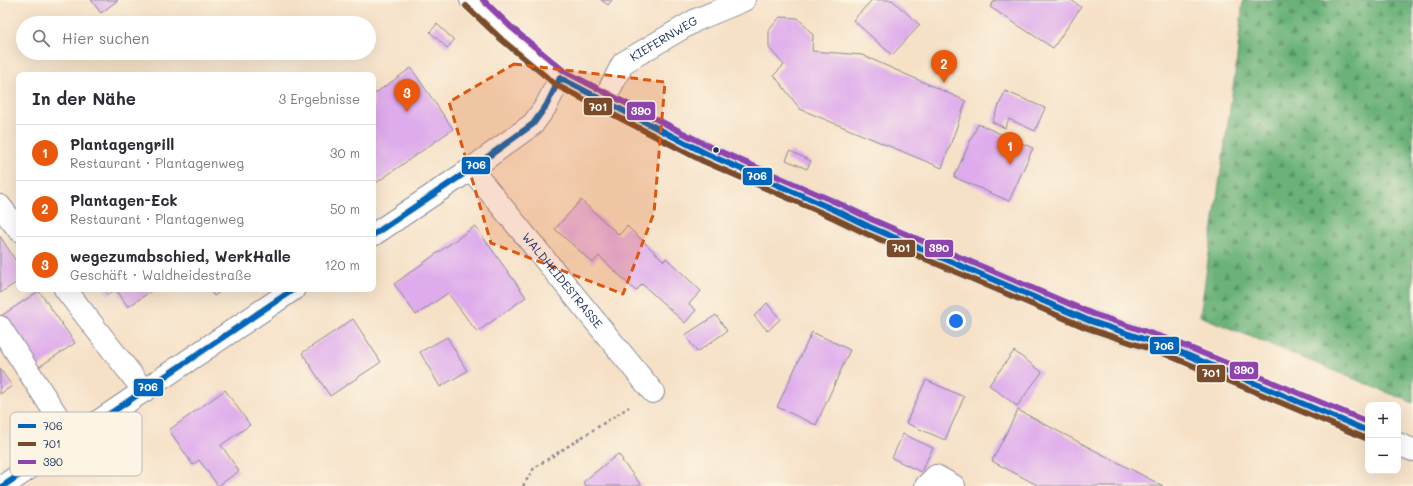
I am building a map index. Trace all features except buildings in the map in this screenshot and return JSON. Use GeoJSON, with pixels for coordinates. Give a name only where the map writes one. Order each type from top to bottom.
{"type":"FeatureCollection","features":[{"type":"Feature","properties":{"kind":"street"},"geometry":{"type":"LineString","coordinates":[[471,0],[507,34],[560,78],[707,154],[877,230],[1090,321],[1168,347],[1365,430]]}},
{"type":"Feature","properties":{"kind":"street","name":"KIEFERNWEG"},"geometry":{"type":"LineString","coordinates":[[604,100],[624,63],[696,20],[744,0]]}},
{"type":"Feature","properties":{"kind":"street"},"geometry":{"type":"LineString","coordinates":[[376,233],[471,169],[533,124],[546,106],[560,78]]}},
{"type":"Feature","properties":{"kind":"street","name":"WALDHEIDESTRASSE"},"geometry":{"type":"LineString","coordinates":[[471,169],[653,392]]}},
{"type":"Feature","properties":{"kind":"street"},"geometry":{"type":"LineString","coordinates":[[0,206],[16,226]]}},
{"type":"Feature","properties":{"kind":"street"},"geometry":{"type":"LineString","coordinates":[[67,292],[144,391]]}},
{"type":"Feature","properties":{"kind":"street"},"geometry":{"type":"LineString","coordinates":[[112,412],[290,292]]}},
{"type":"Feature","properties":{"kind":"street"},"geometry":{"type":"LineString","coordinates":[[0,327],[55,412]]}},
{"type":"Feature","properties":{"kind":"street"},"geometry":{"type":"LineString","coordinates":[[1401,445],[1413,450]]}},
{"type":"Feature","properties":{"kind":"street"},"geometry":{"type":"LineString","coordinates":[[3,486],[18,476]]}},
{"type":"Feature","properties":{"kind":"street"},"geometry":{"type":"LineString","coordinates":[[926,486],[936,476],[954,486]]}},
{"type":"Feature","properties":{"kind":"path"},"geometry":{"type":"LineString","coordinates":[[523,486],[534,468],[653,392]]}},
{"type":"Feature","properties":{"kind":"highlighted area"},"geometry":{"type":"Polygon","coordinates":[[[514,64],[665,82],[654,213],[623,294],[491,243],[449,102],[514,64]]]}},
{"type":"Feature","properties":{"kind":"green space"},"geometry":{"type":"Polygon","coordinates":[[[1243,0],[1413,0],[1413,403],[1200,316],[1236,67],[1243,0]]]}},
{"type":"Feature","properties":{"kind":"transit line","name":"390"},"geometry":{"type":"LineString","coordinates":[[483,0],[512,28],[564,71],[710,147],[873,220],[1093,314],[1171,340],[1365,421]]}},
{"type":"Feature","properties":{"kind":"transit line","name":"701"},"geometry":{"type":"LineString","coordinates":[[466,6],[502,40],[556,85],[703,161],[867,234],[1087,328],[1165,354],[1365,438]]}},
{"type":"Feature","properties":{"kind":"transit line","name":"706"},"geometry":{"type":"LineString","coordinates":[[560,78],[707,154],[870,227],[1090,321],[1168,347],[1365,430]]}},
{"type":"Feature","properties":{"kind":"transit line","name":"706"},"geometry":{"type":"LineString","coordinates":[[376,233],[471,169],[533,124],[546,106],[560,78]]}},
{"type":"Feature","properties":{"kind":"transit line","name":"706"},"geometry":{"type":"LineString","coordinates":[[112,412],[290,292]]}},
{"type":"Feature","properties":{"kind":"transit line","name":"706"},"geometry":{"type":"LineString","coordinates":[[3,486],[18,476]]}},
{"type":"Feature","properties":{"kind":"place","name":"Plantagen-Eck"},"geometry":{"type":"Point","coordinates":[944,83]}},
{"type":"Feature","properties":{"kind":"place","name":"wegezumabschied, WerkHalle"},"geometry":{"type":"Point","coordinates":[407,112]}},
{"type":"Feature","properties":{"kind":"place","name":"Plantagengrill"},"geometry":{"type":"Point","coordinates":[1010,165]}}]}
